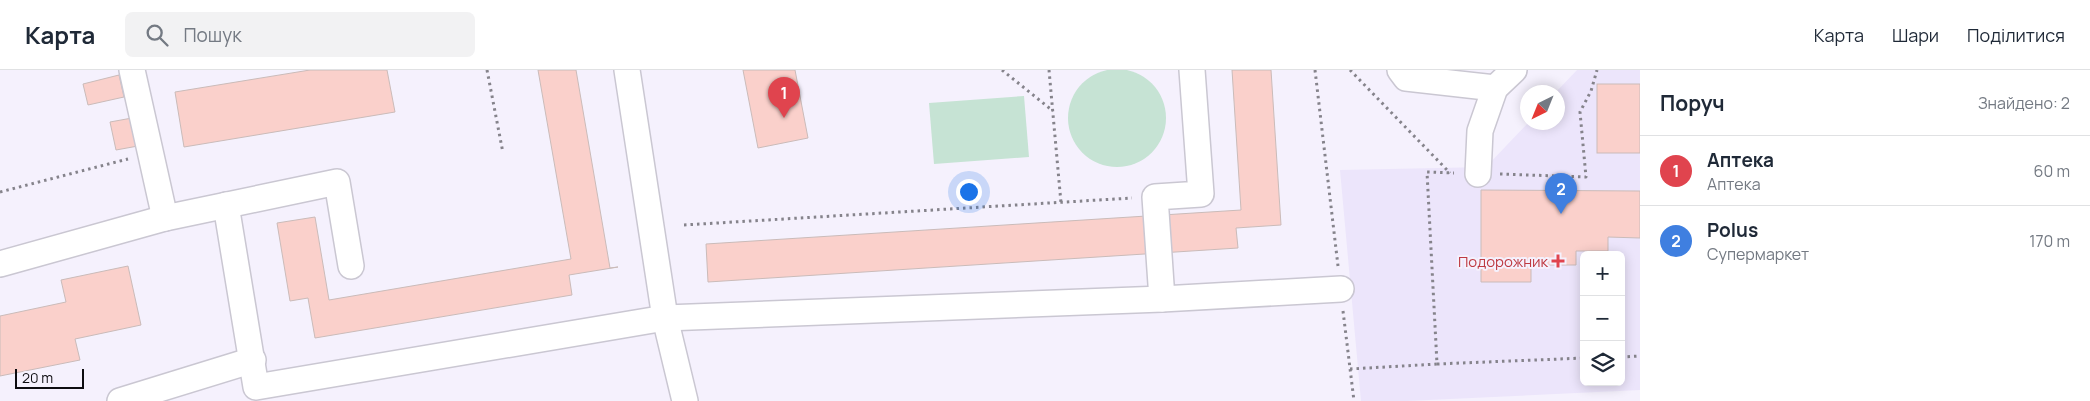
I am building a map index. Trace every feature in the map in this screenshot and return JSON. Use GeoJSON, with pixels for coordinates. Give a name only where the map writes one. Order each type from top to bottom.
{"type":"FeatureCollection","features":[{"type":"Feature","properties":{"kind":"lane"},"geometry":{"type":"LineString","coordinates":[[132,70],[165,218]]}},
{"type":"Feature","properties":{"kind":"lane"},"geometry":{"type":"LineString","coordinates":[[627,70],[665,318],[685,401]]}},
{"type":"Feature","properties":{"kind":"lane"},"geometry":{"type":"LineString","coordinates":[[1162,299],[1155,197],[1200,194],[1192,70]]}},
{"type":"Feature","properties":{"kind":"lane"},"geometry":{"type":"LineString","coordinates":[[1400,70],[1406,78],[1495,88]]}},
{"type":"Feature","properties":{"kind":"lane"},"geometry":{"type":"LineString","coordinates":[[1478,174],[1480,131],[1495,88],[1514,70]]}},
{"type":"Feature","properties":{"kind":"lane"},"geometry":{"type":"LineString","coordinates":[[0,264],[165,218],[337,182],[351,266]]}},
{"type":"Feature","properties":{"kind":"lane"},"geometry":{"type":"LineString","coordinates":[[226,205],[256,387],[665,318],[1162,299],[1341,289]]}},
{"type":"Feature","properties":{"kind":"lane"},"geometry":{"type":"LineString","coordinates":[[120,401],[253,360]]}},
{"type":"Feature","properties":{"kind":"path"},"geometry":{"type":"LineString","coordinates":[[487,70],[503,153]]}},
{"type":"Feature","properties":{"kind":"path"},"geometry":{"type":"LineString","coordinates":[[1002,70],[1053,111]]}},
{"type":"Feature","properties":{"kind":"path"},"geometry":{"type":"LineString","coordinates":[[1050,70],[1061,203]]}},
{"type":"Feature","properties":{"kind":"path"},"geometry":{"type":"LineString","coordinates":[[1315,70],[1354,401]]}},
{"type":"Feature","properties":{"kind":"path"},"geometry":{"type":"LineString","coordinates":[[1350,70],[1450,173]]}},
{"type":"Feature","properties":{"kind":"path"},"geometry":{"type":"LineString","coordinates":[[1437,364],[1427,172],[1586,177],[1580,112],[1591,91],[1597,70]]}},
{"type":"Feature","properties":{"kind":"path"},"geometry":{"type":"LineString","coordinates":[[0,192],[151,153]]}},
{"type":"Feature","properties":{"kind":"path"},"geometry":{"type":"LineString","coordinates":[[684,225],[1155,197]]}},
{"type":"Feature","properties":{"kind":"path"},"geometry":{"type":"LineString","coordinates":[[1625,357],[1640,356]]}},
{"type":"Feature","properties":{"kind":"path"},"geometry":{"type":"LineString","coordinates":[[1350,369],[1580,358]]}},
{"type":"Feature","properties":{"kind":"shaded area"},"geometry":{"type":"Polygon","coordinates":[[[1577,70],[1640,70],[1640,390],[1407,401],[1361,401],[1340,170],[1486,167],[1521,130],[1565,130],[1565,85],[1563,85],[1577,70]]]}},
{"type":"Feature","properties":{"kind":"green space"},"geometry":{"type":"Polygon","coordinates":[[[1117,69],[1136,73],[1152,83],[1162,99],[1166,118],[1162,137],[1152,153],[1136,163],[1117,167],[1098,163],[1082,153],[1072,137],[1068,118],[1072,99],[1082,83],[1098,73],[1117,69]]]}},
{"type":"Feature","properties":{"kind":"green space"},"geometry":{"type":"Polygon","coordinates":[[[1024,96],[1029,157],[934,164],[929,103],[1024,96]]]}},
{"type":"Feature","properties":{"kind":"building"},"geometry":{"type":"Polygon","coordinates":[[[310,70],[387,70],[395,112],[184,147],[175,92],[310,70]]]}},
{"type":"Feature","properties":{"kind":"building"},"geometry":{"type":"Polygon","coordinates":[[[538,70],[576,70],[610,268],[618,267],[569,275],[572,295],[315,338],[308,298],[290,301],[277,223],[315,217],[329,300],[571,259],[538,70]]]}},
{"type":"Feature","properties":{"kind":"building"},"geometry":{"type":"Polygon","coordinates":[[[743,70],[795,70],[808,138],[758,148],[743,70]]]}},
{"type":"Feature","properties":{"kind":"building"},"geometry":{"type":"Polygon","coordinates":[[[1232,70],[1271,70],[1281,225],[1236,228],[1238,248],[708,282],[706,244],[1241,210],[1232,70]]]}},
{"type":"Feature","properties":{"kind":"building"},"geometry":{"type":"Polygon","coordinates":[[[119,75],[124,97],[88,105],[83,84],[119,75]]]}},
{"type":"Feature","properties":{"kind":"building"},"geometry":{"type":"Polygon","coordinates":[[[1597,84],[1640,84],[1640,153],[1597,153],[1597,84]]]}},
{"type":"Feature","properties":{"kind":"building"},"geometry":{"type":"Polygon","coordinates":[[[132,118],[138,146],[116,150],[110,122],[132,118]]]}},
{"type":"Feature","properties":{"kind":"building"},"geometry":{"type":"Polygon","coordinates":[[[1481,190],[1640,191],[1640,238],[1608,237],[1608,251],[1576,251],[1576,265],[1531,265],[1531,282],[1481,282],[1481,190]]]}},
{"type":"Feature","properties":{"kind":"building"},"geometry":{"type":"Polygon","coordinates":[[[128,266],[141,325],[75,339],[80,360],[0,376],[0,316],[66,302],[61,280],[128,266]]]}},
{"type":"Feature","properties":{"kind":"place","name":"Аптека"},"geometry":{"type":"Point","coordinates":[784,118]}},
{"type":"Feature","properties":{"kind":"place","name":"Polus"},"geometry":{"type":"Point","coordinates":[1561,214]}},
{"type":"Feature","properties":{"kind":"place","name":"Подорожник"},"geometry":{"type":"Point","coordinates":[1558,261]}}]}
